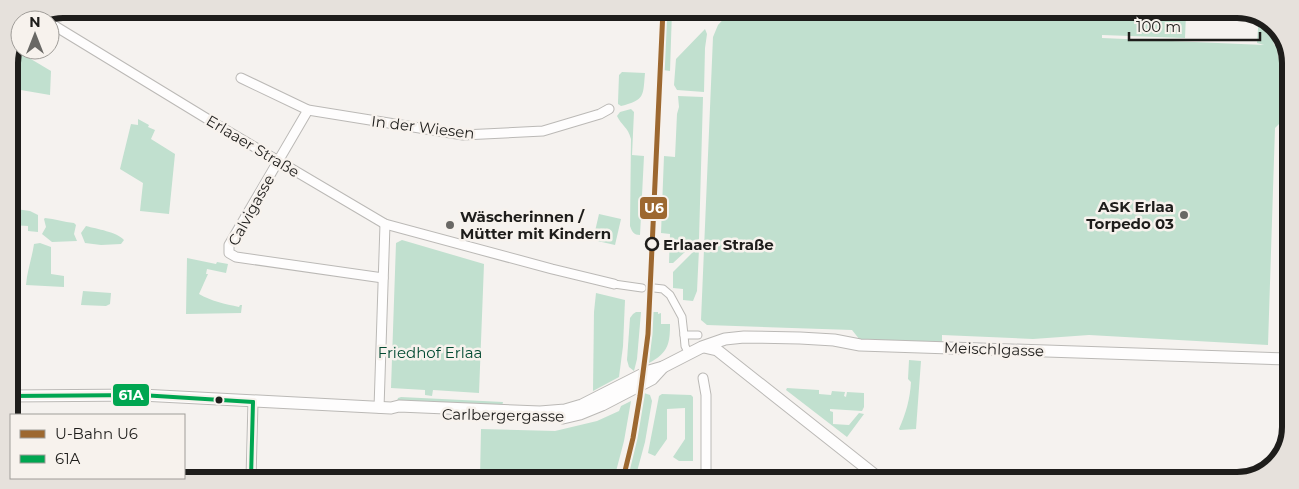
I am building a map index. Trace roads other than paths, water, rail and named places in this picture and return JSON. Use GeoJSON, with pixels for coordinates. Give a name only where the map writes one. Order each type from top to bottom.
{"type":"FeatureCollection","features":[{"type":"Feature","properties":{"kind":"street","name":"Erlaaer Straße"},"geometry":{"type":"LineString","coordinates":[[60,29],[385,224],[552,270],[614,284],[642,288]]}},
{"type":"Feature","properties":{"kind":"street","name":"In der Wiesen"},"geometry":{"type":"LineString","coordinates":[[241,78],[308,110],[458,135],[470,136],[543,131],[600,114],[610,109]]}},
{"type":"Feature","properties":{"kind":"street","name":"Calvigasse"},"geometry":{"type":"LineString","coordinates":[[308,110],[229,245],[229,253],[236,258],[383,278]]}},
{"type":"Feature","properties":{"kind":"street"},"geometry":{"type":"LineString","coordinates":[[379,408],[385,224]]}},
{"type":"Feature","properties":{"kind":"street"},"geometry":{"type":"LineString","coordinates":[[654,288],[663,289],[670,295],[682,317],[685,346],[689,354]]}},
{"type":"Feature","properties":{"kind":"street"},"geometry":{"type":"LineString","coordinates":[[684,335],[698,335]]}},
{"type":"Feature","properties":{"kind":"street","name":"Meischlgasse"},"geometry":{"type":"LineString","coordinates":[[702,347],[732,338],[756,337],[834,340],[860,345],[1282,359]]}},
{"type":"Feature","properties":{"kind":"street"},"geometry":{"type":"LineString","coordinates":[[702,347],[717,350],[871,472]]}},
{"type":"Feature","properties":{"kind":"street","name":"Carlbergergasse"},"geometry":{"type":"LineString","coordinates":[[18,396],[141,395],[379,408],[399,406],[540,412],[557,411],[582,405],[702,347]]}},
{"type":"Feature","properties":{"kind":"street"},"geometry":{"type":"LineString","coordinates":[[703,378],[706,395],[706,472]]}},
{"type":"Feature","properties":{"kind":"street"},"geometry":{"type":"LineString","coordinates":[[251,472],[253,402]]}},
{"type":"Feature","properties":{"kind":"metro line","name":"U6"},"geometry":{"type":"LineString","coordinates":[[625,472],[633,438],[648,334],[663,18]]}},
{"type":"Feature","properties":{"kind":"place","name":"ASK Erlaa Torpedo 03"},"geometry":{"type":"Point","coordinates":[1184,215]}},
{"type":"Feature","properties":{"kind":"place","name":"Wäscherinnen / Mütter mit Kindern"},"geometry":{"type":"Point","coordinates":[450,225]}},
{"type":"Feature","properties":{"kind":"place","name":"Erlaaer Straße"},"geometry":{"type":"Point","coordinates":[652,244]}},
{"type":"Feature","properties":{"kind":"park label","name":"Friedhof Erlaa"},"geometry":{"type":"Point","coordinates":[430,352]}}]}
